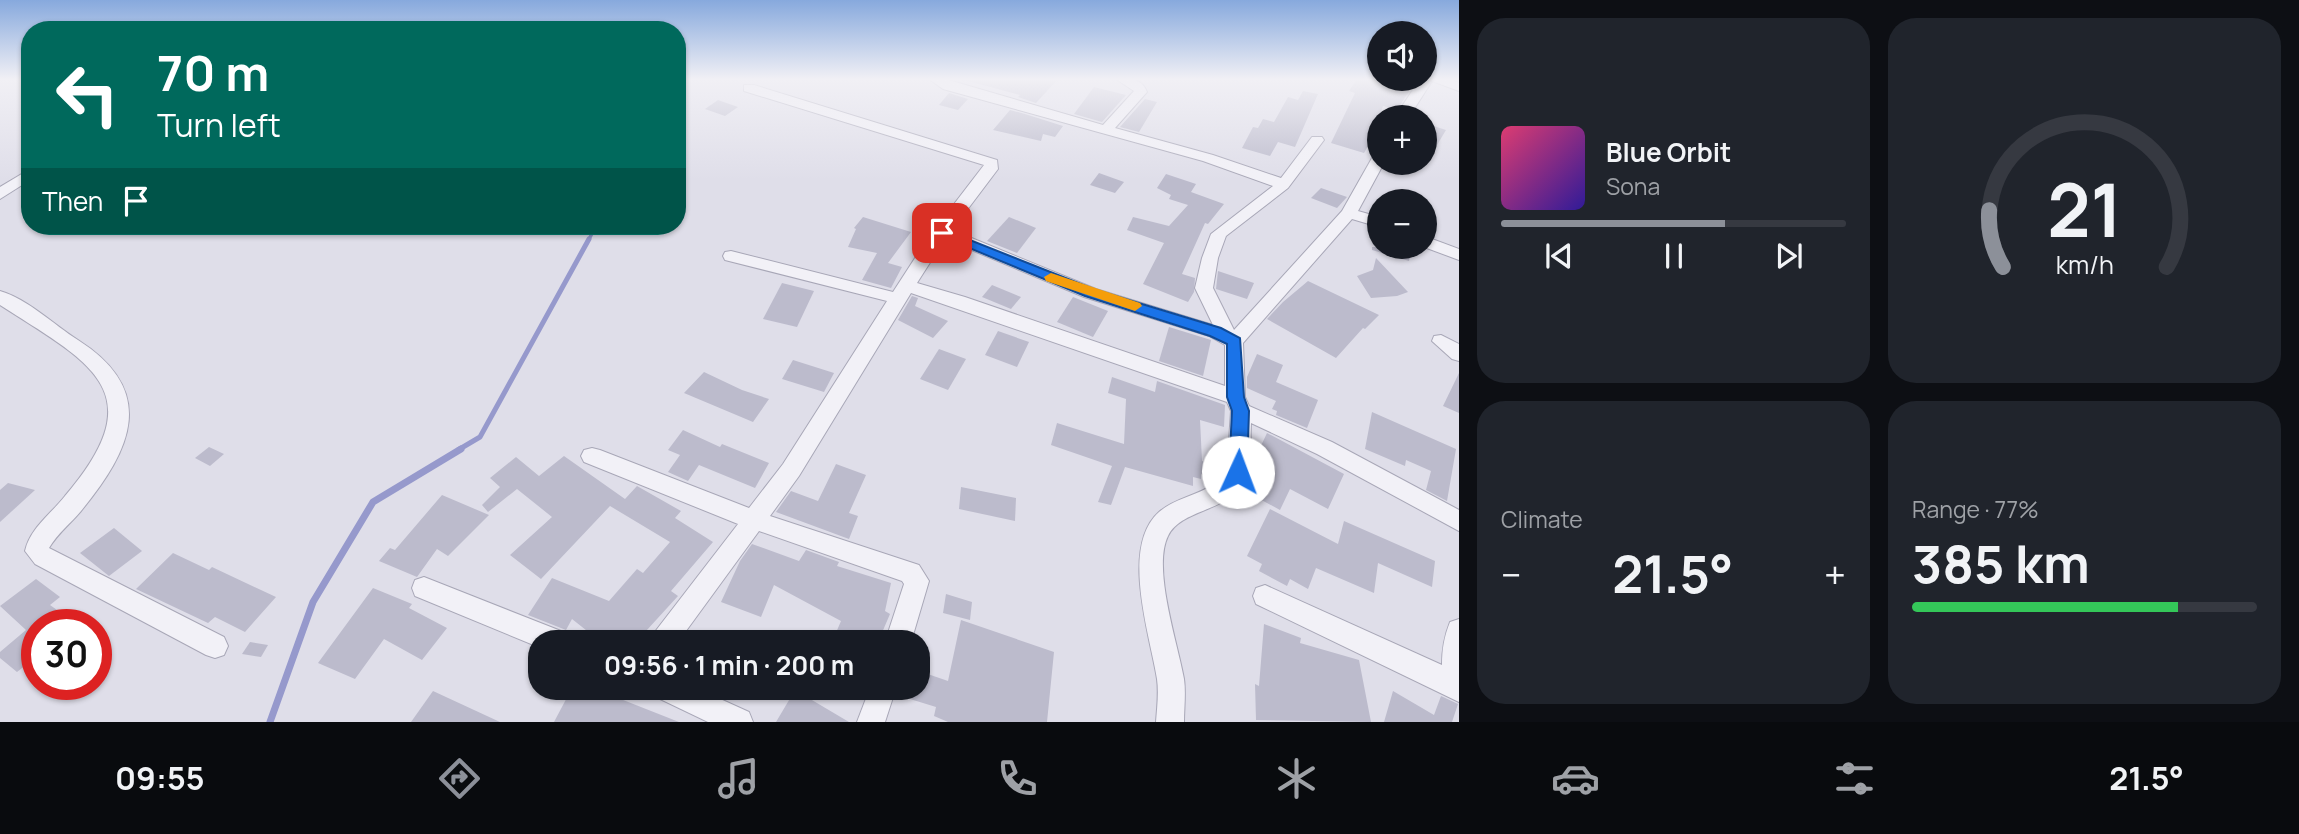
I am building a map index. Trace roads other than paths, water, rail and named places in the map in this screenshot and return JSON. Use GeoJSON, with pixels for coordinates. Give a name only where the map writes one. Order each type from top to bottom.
{"type":"FeatureCollection","features":[{"type":"Feature","properties":{"kind":"street"},"geometry":{"type":"LineString","coordinates":[[672,630],[805,449],[934,241],[991,169],[992,163],[829,113]]}},
{"type":"Feature","properties":{"kind":"street"},"geometry":{"type":"LineString","coordinates":[[1045,113],[1219,162],[1268,177],[1283,185]]}},
{"type":"Feature","properties":{"kind":"street"},"geometry":{"type":"LineString","coordinates":[[1105,129],[1121,113]]}},
{"type":"Feature","properties":{"kind":"street"},"geometry":{"type":"LineString","coordinates":[[1170,722],[1171,682],[1154,601],[1152,551],[1157,532],[1168,518],[1228,487],[1238,472],[1238,404],[1232,340],[1204,288],[1210,258],[1219,234],[1283,185],[1317,141]]}},
{"type":"Feature","properties":{"kind":"street"},"geometry":{"type":"LineString","coordinates":[[1232,340],[1349,213],[1370,175]]}},
{"type":"Feature","properties":{"kind":"street"},"geometry":{"type":"LineString","coordinates":[[0,194],[21,179]]}},
{"type":"Feature","properties":{"kind":"street"},"geometry":{"type":"LineString","coordinates":[[1349,213],[1367,218]]}},
{"type":"Feature","properties":{"kind":"street"},"geometry":{"type":"LineString","coordinates":[[942,233],[1090,293],[1216,332],[1232,340]]}},
{"type":"Feature","properties":{"kind":"street"},"geometry":{"type":"LineString","coordinates":[[1437,246],[1459,255]]}},
{"type":"Feature","properties":{"kind":"street"},"geometry":{"type":"LineString","coordinates":[[731,256],[903,293],[959,301],[1238,404],[1355,463],[1459,522]]}},
{"type":"Feature","properties":{"kind":"street"},"geometry":{"type":"LineString","coordinates":[[0,297],[98,363],[111,380],[119,398],[117,433],[103,466],[39,541],[37,551],[43,557],[215,646]]}},
{"type":"Feature","properties":{"kind":"street"},"geometry":{"type":"LineString","coordinates":[[1441,341],[1459,354]]}},
{"type":"Feature","properties":{"kind":"street"},"geometry":{"type":"LineString","coordinates":[[592,456],[754,520],[909,573],[917,581],[902,630]]}},
{"type":"Feature","properties":{"kind":"street"},"geometry":{"type":"LineString","coordinates":[[424,588],[528,630]]}},
{"type":"Feature","properties":{"kind":"street"},"geometry":{"type":"LineString","coordinates":[[1265,596],[1457,687],[1455,645],[1459,631]]}},
{"type":"Feature","properties":{"kind":"street"},"geometry":{"type":"LineString","coordinates":[[692,700],[739,722]]}},
{"type":"Feature","properties":{"kind":"street"},"geometry":{"type":"LineString","coordinates":[[872,722],[879,700]]}},
{"type":"Feature","properties":{"kind":"waterway"},"geometry":{"type":"LineString","coordinates":[[588,241],[591,235]]}},
{"type":"Feature","properties":{"kind":"waterway"},"geometry":{"type":"LineString","coordinates":[[458,450],[480,437],[589,239]]}},
{"type":"Feature","properties":{"kind":"waterway"},"geometry":{"type":"LineString","coordinates":[[270,722],[313,602],[373,502],[461,449]]}}]}
